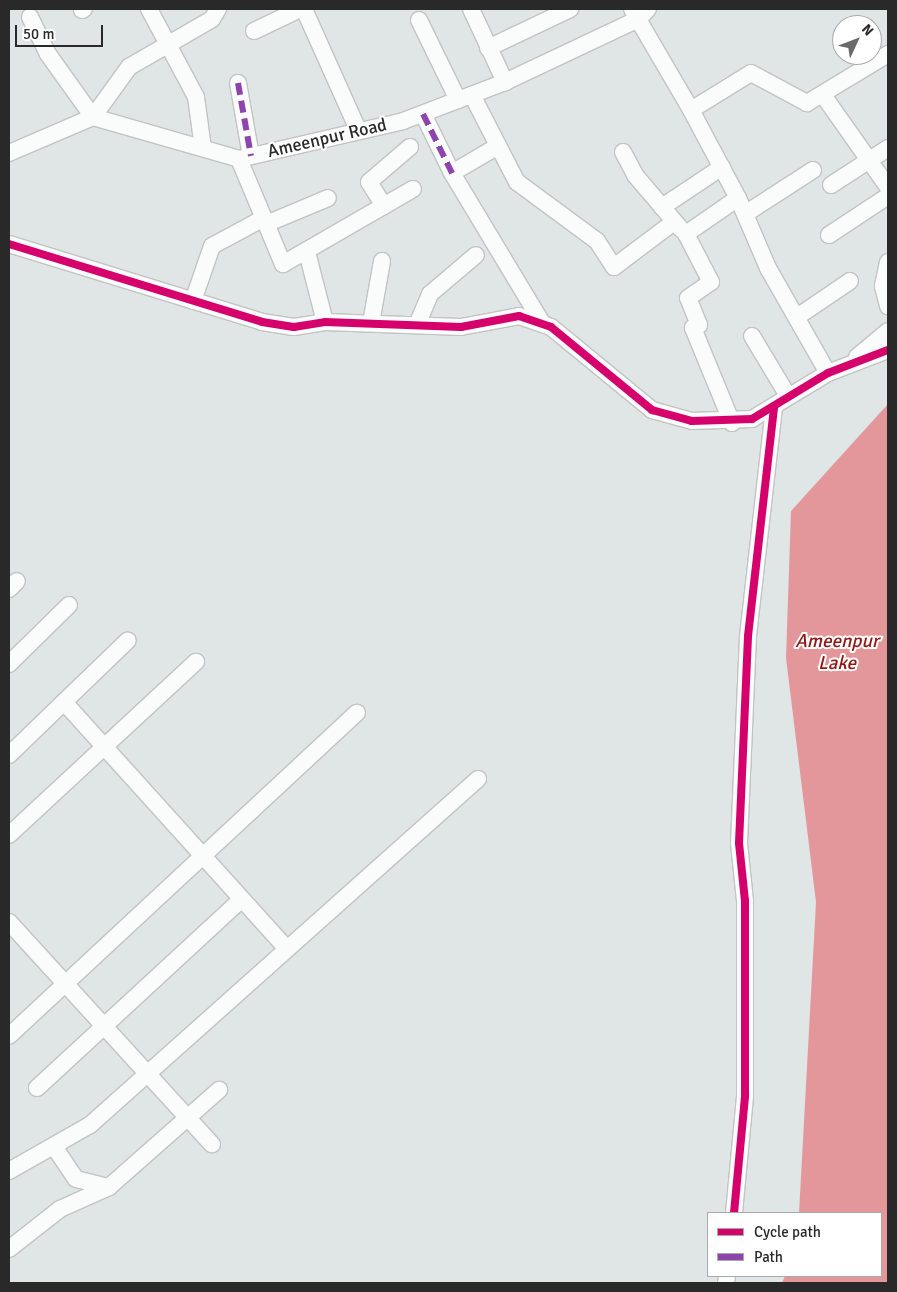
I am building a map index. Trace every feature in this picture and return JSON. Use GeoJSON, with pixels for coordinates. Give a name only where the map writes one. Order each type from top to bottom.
{"type":"FeatureCollection","features":[{"type":"Feature","properties":{"kind":"street"},"geometry":{"type":"LineString","coordinates":[[149,9],[196,97],[203,148]]}},
{"type":"Feature","properties":{"kind":"street"},"geometry":{"type":"LineString","coordinates":[[9,153],[93,117],[118,77],[212,19],[218,9]]}},
{"type":"Feature","properties":{"kind":"street"},"geometry":{"type":"LineString","coordinates":[[254,31],[300,9]]}},
{"type":"Feature","properties":{"kind":"street"},"geometry":{"type":"LineString","coordinates":[[304,9],[358,130]]}},
{"type":"Feature","properties":{"kind":"street"},"geometry":{"type":"LineString","coordinates":[[471,9],[505,82]]}},
{"type":"Feature","properties":{"kind":"street"},"geometry":{"type":"LineString","coordinates":[[488,48],[570,9]]}},
{"type":"Feature","properties":{"kind":"street"},"geometry":{"type":"LineString","coordinates":[[639,12],[738,198],[768,268],[828,373]]}},
{"type":"Feature","properties":{"kind":"street","name":"Ameenpur Road"},"geometry":{"type":"LineString","coordinates":[[245,158],[423,114],[505,82],[639,12]]}},
{"type":"Feature","properties":{"kind":"street"},"geometry":{"type":"LineString","coordinates":[[30,17],[48,54],[93,117],[245,158]]}},
{"type":"Feature","properties":{"kind":"street"},"geometry":{"type":"LineString","coordinates":[[419,20],[465,98],[498,146],[517,182],[597,240],[614,267],[674,222]]}},
{"type":"Feature","properties":{"kind":"street"},"geometry":{"type":"LineString","coordinates":[[691,110],[751,73],[807,103],[888,54]]}},
{"type":"Feature","properties":{"kind":"street"},"geometry":{"type":"LineString","coordinates":[[238,83],[245,158],[265,221],[283,264],[307,252],[413,189]]}},
{"type":"Feature","properties":{"kind":"street"},"geometry":{"type":"LineString","coordinates":[[823,95],[869,157],[888,187]]}},
{"type":"Feature","properties":{"kind":"street"},"geometry":{"type":"LineString","coordinates":[[423,114],[452,173],[542,323]]}},
{"type":"Feature","properties":{"kind":"street"},"geometry":{"type":"LineString","coordinates":[[452,173],[498,146]]}},
{"type":"Feature","properties":{"kind":"street"},"geometry":{"type":"LineString","coordinates":[[384,206],[369,182],[410,147]]}},
{"type":"Feature","properties":{"kind":"street"},"geometry":{"type":"LineString","coordinates":[[831,185],[869,157],[888,148]]}},
{"type":"Feature","properties":{"kind":"street"},"geometry":{"type":"LineString","coordinates":[[623,152],[662,207],[686,234],[711,282],[688,298],[699,325],[693,328],[732,423]]}},
{"type":"Feature","properties":{"kind":"street"},"geometry":{"type":"LineString","coordinates":[[662,207],[722,167]]}},
{"type":"Feature","properties":{"kind":"street"},"geometry":{"type":"LineString","coordinates":[[745,214],[814,170]]}},
{"type":"Feature","properties":{"kind":"street"},"geometry":{"type":"LineString","coordinates":[[829,235],[888,196]]}},
{"type":"Feature","properties":{"kind":"street"},"geometry":{"type":"LineString","coordinates":[[193,301],[212,246],[265,221],[328,198]]}},
{"type":"Feature","properties":{"kind":"street"},"geometry":{"type":"LineString","coordinates":[[686,234],[738,198]]}},
{"type":"Feature","properties":{"kind":"street"},"geometry":{"type":"LineString","coordinates":[[9,244],[193,301],[286,326],[325,322],[461,327],[519,316],[542,323],[625,384],[652,410],[692,421],[732,423],[752,419],[828,373],[888,350]]}},
{"type":"Feature","properties":{"kind":"street"},"geometry":{"type":"LineString","coordinates":[[307,252],[325,322]]}},
{"type":"Feature","properties":{"kind":"street"},"geometry":{"type":"LineString","coordinates":[[416,325],[430,294],[476,255]]}},
{"type":"Feature","properties":{"kind":"street"},"geometry":{"type":"LineString","coordinates":[[371,324],[382,261]]}},
{"type":"Feature","properties":{"kind":"street"},"geometry":{"type":"LineString","coordinates":[[888,262],[882,286],[888,306]]}},
{"type":"Feature","properties":{"kind":"street"},"geometry":{"type":"LineString","coordinates":[[797,317],[850,281]]}},
{"type":"Feature","properties":{"kind":"street"},"geometry":{"type":"LineString","coordinates":[[850,363],[888,331]]}},
{"type":"Feature","properties":{"kind":"street"},"geometry":{"type":"LineString","coordinates":[[752,336],[788,396]]}},
{"type":"Feature","properties":{"kind":"street"},"geometry":{"type":"LineString","coordinates":[[734,1212],[746,1096],[746,901],[739,843],[748,646],[774,407]]}},
{"type":"Feature","properties":{"kind":"street"},"geometry":{"type":"LineString","coordinates":[[9,664],[69,605]]}},
{"type":"Feature","properties":{"kind":"street"},"geometry":{"type":"LineString","coordinates":[[9,754],[128,640]]}},
{"type":"Feature","properties":{"kind":"street"},"geometry":{"type":"LineString","coordinates":[[9,835],[196,662]]}},
{"type":"Feature","properties":{"kind":"street"},"geometry":{"type":"LineString","coordinates":[[64,702],[285,947]]}},
{"type":"Feature","properties":{"kind":"street"},"geometry":{"type":"LineString","coordinates":[[9,1036],[64,981],[203,856],[357,713]]}},
{"type":"Feature","properties":{"kind":"street"},"geometry":{"type":"LineString","coordinates":[[9,1172],[55,1148],[90,1125],[285,947],[478,779]]}},
{"type":"Feature","properties":{"kind":"street"},"geometry":{"type":"LineString","coordinates":[[37,1088],[106,1027],[241,900]]}},
{"type":"Feature","properties":{"kind":"street"},"geometry":{"type":"LineString","coordinates":[[10,927],[64,981],[212,1144]]}},
{"type":"Feature","properties":{"kind":"street"},"geometry":{"type":"LineString","coordinates":[[9,1249],[60,1209],[109,1187],[218,1090]]}},
{"type":"Feature","properties":{"kind":"street"},"geometry":{"type":"LineString","coordinates":[[55,1148],[76,1179],[109,1187]]}},
{"type":"Feature","properties":{"kind":"water","name":"Ameenpur Lake"},"geometry":{"type":"Polygon","coordinates":[[[888,404],[888,1283],[782,1283],[785,1277],[882,1277],[882,1212],[799,1212],[816,902],[786,658],[791,511],[888,404]]]}},
{"type":"Feature","properties":{"kind":"marked path"},"geometry":{"type":"LineString","coordinates":[[238,83],[251,156]]}},
{"type":"Feature","properties":{"kind":"marked path"},"geometry":{"type":"LineString","coordinates":[[423,114],[452,173]]}},
{"type":"Feature","properties":{"kind":"cycle path"},"geometry":{"type":"LineString","coordinates":[[9,244],[262,322],[294,327],[325,322],[461,327],[519,316],[551,327],[652,410],[692,421],[752,419],[828,373],[888,350]]}},
{"type":"Feature","properties":{"kind":"cycle path"},"geometry":{"type":"LineString","coordinates":[[734,1212],[745,1096],[745,901],[739,843],[748,636],[774,407]]}}]}
